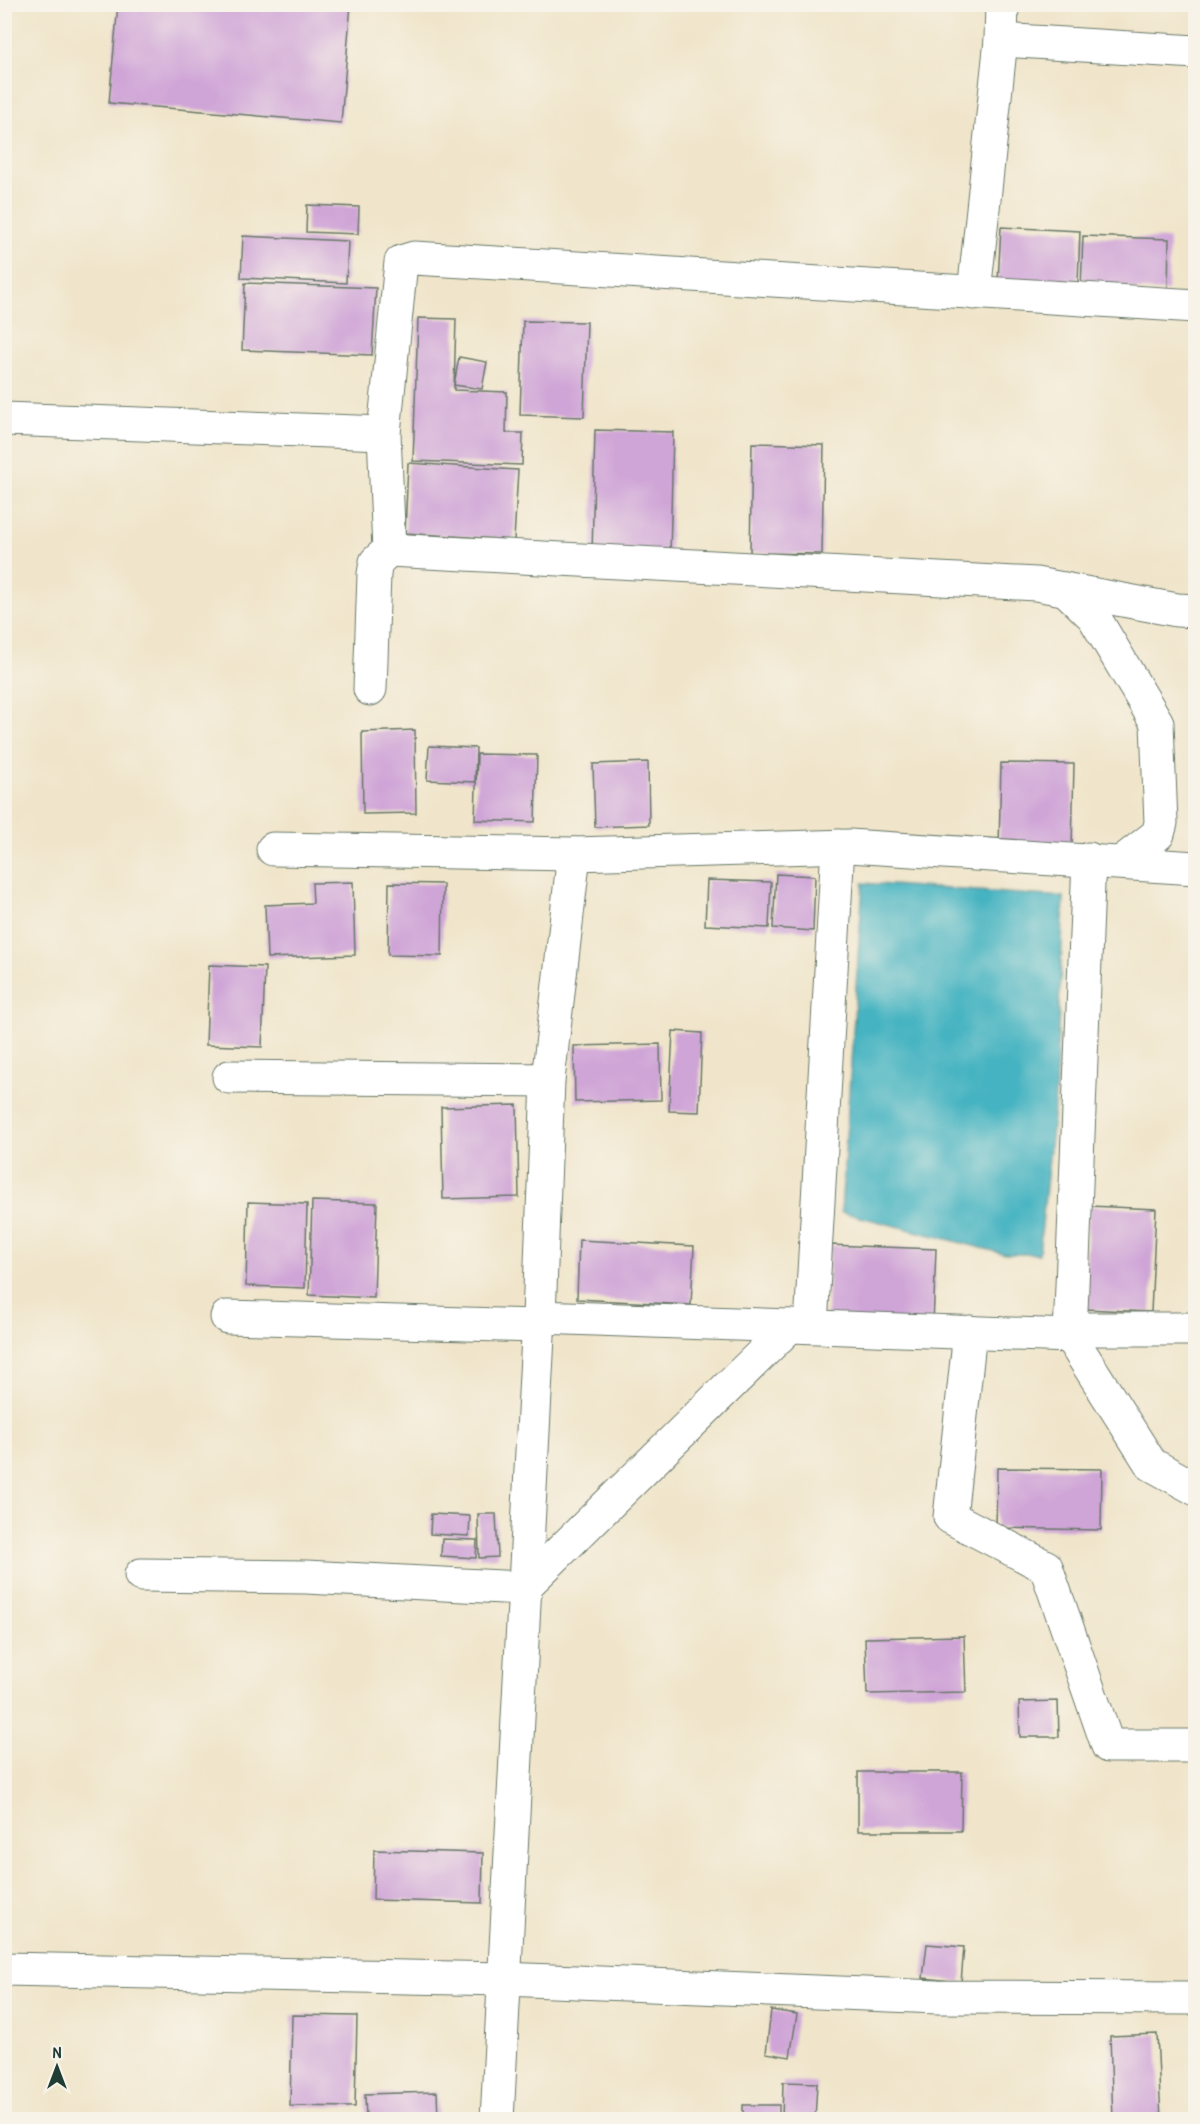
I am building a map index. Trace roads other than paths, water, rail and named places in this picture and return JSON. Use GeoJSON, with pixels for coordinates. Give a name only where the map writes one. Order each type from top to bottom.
{"type":"FeatureCollection","features":[{"type":"Feature","properties":{"kind":"street"},"geometry":{"type":"LineString","coordinates":[[975,293],[1001,40],[1002,4]]}},
{"type":"Feature","properties":{"kind":"street"},"geometry":{"type":"LineString","coordinates":[[1001,40],[1196,52]]}},
{"type":"Feature","properties":{"kind":"street"},"geometry":{"type":"LineString","coordinates":[[389,550],[384,433],[399,272],[401,262],[414,258],[1196,306]]}},
{"type":"Feature","properties":{"kind":"street"},"geometry":{"type":"LineString","coordinates":[[4,419],[384,433]]}},
{"type":"Feature","properties":{"kind":"street"},"geometry":{"type":"LineString","coordinates":[[370,689],[374,574],[376,562],[389,550],[1036,584],[1177,610],[1196,611]]}},
{"type":"Feature","properties":{"kind":"street"},"geometry":{"type":"LineString","coordinates":[[1065,589],[1094,617],[1157,723],[1161,823],[1158,834],[1122,862]]}},
{"type":"Feature","properties":{"kind":"street"},"geometry":{"type":"LineString","coordinates":[[273,849],[574,854],[838,846],[1089,859],[1196,868]]}},
{"type":"Feature","properties":{"kind":"street"},"geometry":{"type":"LineString","coordinates":[[141,1575],[306,1577],[523,1588],[801,1326],[838,846]]}},
{"type":"Feature","properties":{"kind":"street"},"geometry":{"type":"LineString","coordinates":[[497,2120],[549,1080],[574,854]]}},
{"type":"Feature","properties":{"kind":"street"},"geometry":{"type":"LineString","coordinates":[[1089,859],[1071,1333],[1151,1464],[1196,1489]]}},
{"type":"Feature","properties":{"kind":"street"},"geometry":{"type":"LineString","coordinates":[[229,1077],[549,1080]]}},
{"type":"Feature","properties":{"kind":"street"},"geometry":{"type":"LineString","coordinates":[[227,1317],[801,1326],[970,1332],[1071,1333],[1196,1329]]}},
{"type":"Feature","properties":{"kind":"street"},"geometry":{"type":"LineString","coordinates":[[970,1332],[950,1517],[1046,1567],[1108,1746],[1196,1746]]}},
{"type":"Feature","properties":{"kind":"street"},"geometry":{"type":"LineString","coordinates":[[4,1969],[504,1979],[938,1997],[1196,1998]]}},
{"type":"Feature","properties":{"kind":"water"},"geometry":{"type":"Polygon","coordinates":[[[863,883],[1064,897],[1055,1099],[1039,1254],[1005,1254],[841,1212],[863,883]]]}}]}
